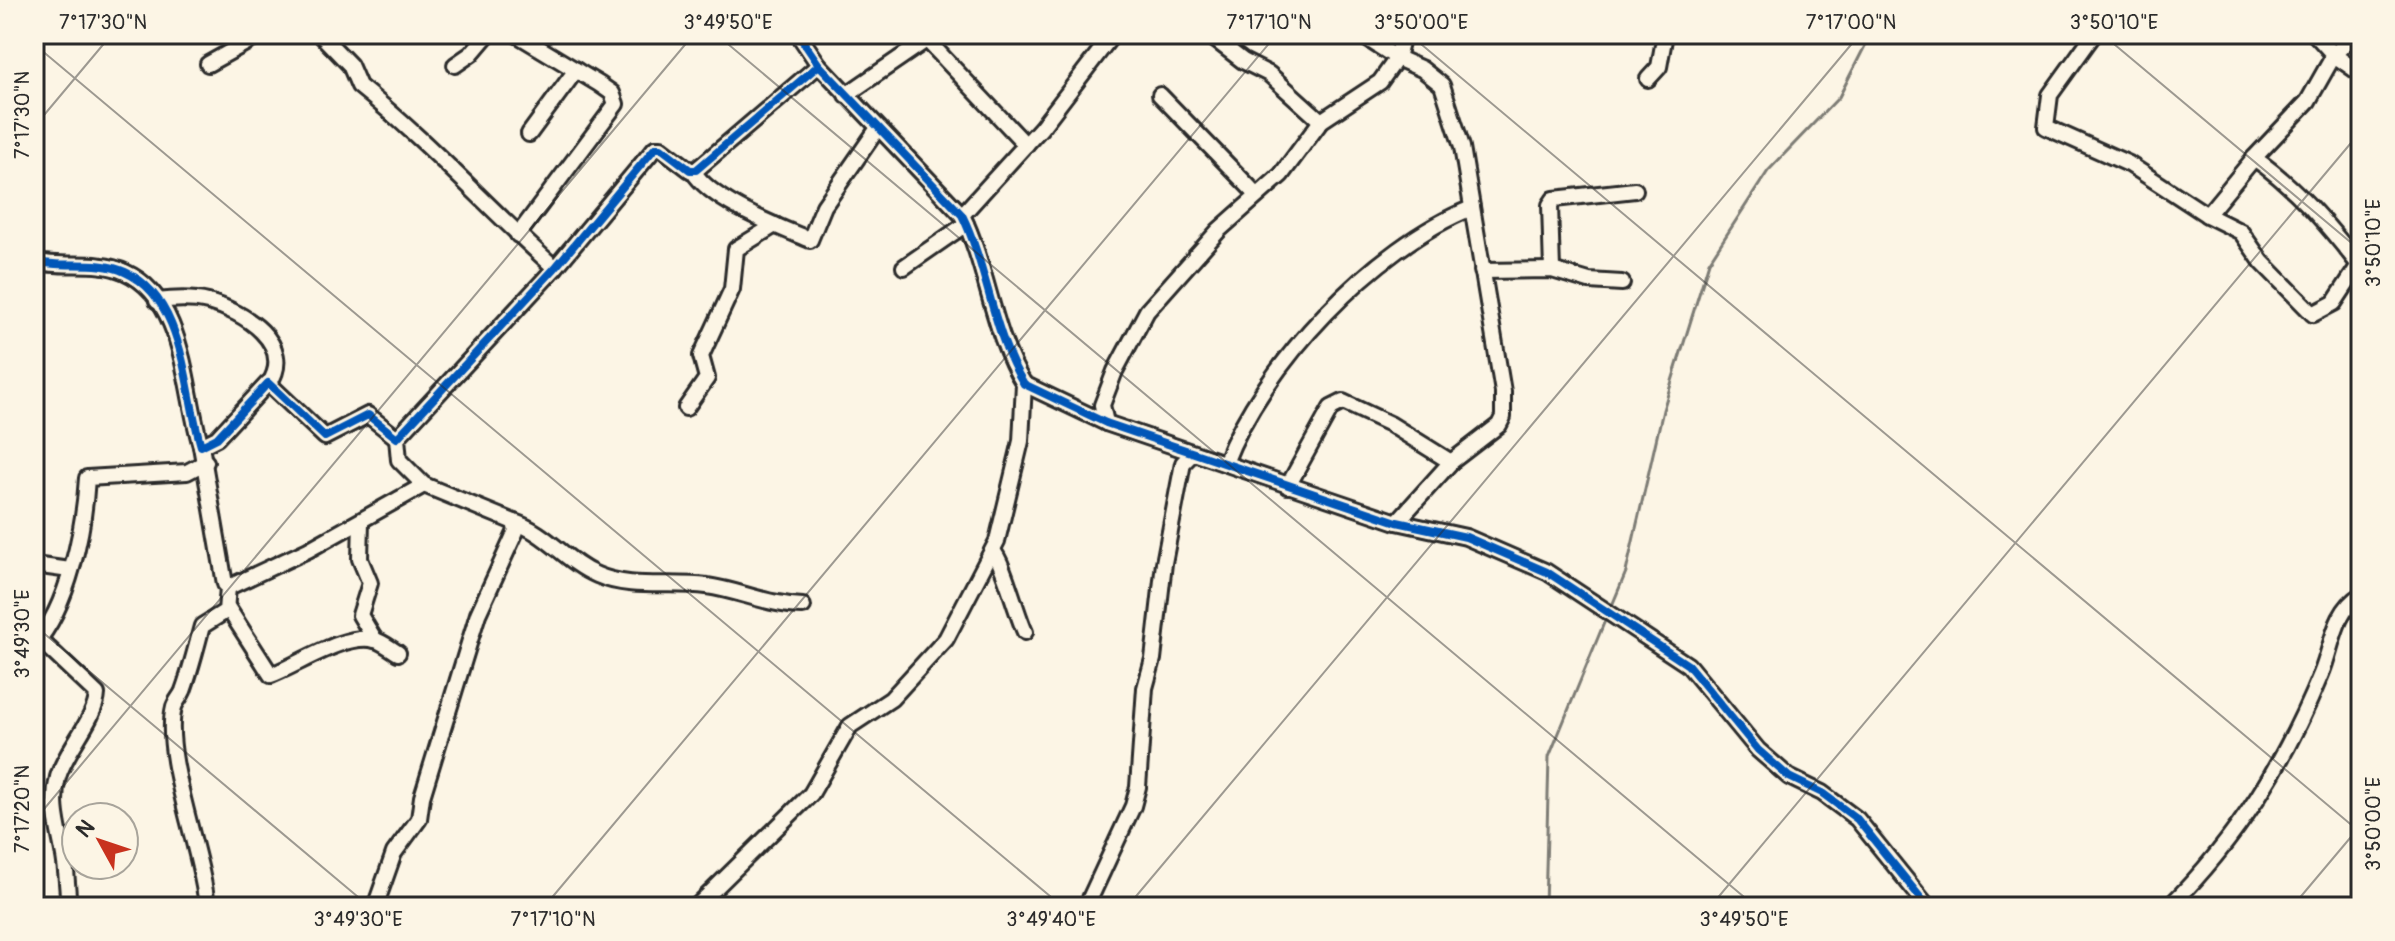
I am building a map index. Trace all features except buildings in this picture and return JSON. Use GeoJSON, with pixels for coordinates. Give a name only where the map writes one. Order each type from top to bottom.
{"type":"FeatureCollection","features":[{"type":"Feature","properties":{"kind":"street"},"geometry":{"type":"LineString","coordinates":[[208,64],[262,34]]}},
{"type":"Feature","properties":{"kind":"street"},"geometry":{"type":"LineString","coordinates":[[320,34],[350,65],[359,86],[469,182],[518,235],[555,268]]}},
{"type":"Feature","properties":{"kind":"street"},"geometry":{"type":"LineString","coordinates":[[455,65],[471,54],[488,34]]}},
{"type":"Feature","properties":{"kind":"street"},"geometry":{"type":"LineString","coordinates":[[516,34],[612,93],[616,104],[518,235]]}},
{"type":"Feature","properties":{"kind":"street"},"geometry":{"type":"LineString","coordinates":[[696,907],[811,794],[850,726],[891,699],[946,639],[993,551],[1021,441],[1024,384],[998,322],[973,235],[964,219],[819,65],[798,34]]}},
{"type":"Feature","properties":{"kind":"street"},"geometry":{"type":"LineString","coordinates":[[904,267],[964,219],[1113,34]]}},
{"type":"Feature","properties":{"kind":"street"},"geometry":{"type":"LineString","coordinates":[[1208,34],[1243,61],[1269,74],[1321,121]]}},
{"type":"Feature","properties":{"kind":"street"},"geometry":{"type":"LineString","coordinates":[[1360,34],[1397,58],[1422,69],[1442,85],[1462,147],[1503,392],[1503,417],[1491,433],[1451,462],[1397,522]]}},
{"type":"Feature","properties":{"kind":"street"},"geometry":{"type":"LineString","coordinates":[[1106,423],[1102,405],[1115,371],[1147,311],[1219,230],[1281,175],[1321,121],[1380,82],[1397,58],[1403,34]]}},
{"type":"Feature","properties":{"kind":"street"},"geometry":{"type":"LineString","coordinates":[[1648,79],[1659,67],[1665,34]]}},
{"type":"Feature","properties":{"kind":"street"},"geometry":{"type":"LineString","coordinates":[[2094,34],[2050,95],[2046,127],[2129,164],[2207,215],[2241,232],[2262,262],[2313,314],[2334,303],[2359,265],[2327,223],[2281,177],[2254,158]]}},
{"type":"Feature","properties":{"kind":"street"},"geometry":{"type":"LineString","coordinates":[[2315,34],[2334,55],[2361,74]]}},
{"type":"Feature","properties":{"kind":"street"},"geometry":{"type":"LineString","coordinates":[[2207,215],[2254,158],[2308,101],[2334,55],[2354,34]]}},
{"type":"Feature","properties":{"kind":"street"},"geometry":{"type":"LineString","coordinates":[[846,95],[931,36],[1026,145]]}},
{"type":"Feature","properties":{"kind":"street"},"geometry":{"type":"LineString","coordinates":[[693,171],[819,65]]}},
{"type":"Feature","properties":{"kind":"street"},"geometry":{"type":"LineString","coordinates":[[529,134],[576,70]]}},
{"type":"Feature","properties":{"kind":"street"},"geometry":{"type":"LineString","coordinates":[[1160,95],[1257,195]]}},
{"type":"Feature","properties":{"kind":"street"},"geometry":{"type":"LineString","coordinates":[[397,438],[555,268],[655,148],[693,171],[700,182],[775,225],[810,240],[824,206],[878,128]]}},
{"type":"Feature","properties":{"kind":"street"},"geometry":{"type":"LineString","coordinates":[[1552,270],[1550,205],[1554,199],[1635,190]]}},
{"type":"Feature","properties":{"kind":"street"},"geometry":{"type":"LineString","coordinates":[[1225,463],[1246,416],[1308,333],[1348,291],[1421,232],[1472,208]]}},
{"type":"Feature","properties":{"kind":"street"},"geometry":{"type":"LineString","coordinates":[[686,408],[707,378],[701,356],[732,289],[736,249],[775,225]]}},
{"type":"Feature","properties":{"kind":"street"},"geometry":{"type":"LineString","coordinates":[[34,261],[126,272],[170,318],[181,347],[185,385],[206,462],[228,587],[228,608],[271,675],[338,645],[375,640]]}},
{"type":"Feature","properties":{"kind":"street"},"geometry":{"type":"LineString","coordinates":[[1482,271],[1552,270],[1589,281],[1622,283]]}},
{"type":"Feature","properties":{"kind":"street"},"geometry":{"type":"LineString","coordinates":[[157,301],[208,302],[236,313],[265,334],[278,357],[279,369],[269,384],[217,438],[201,446]]}},
{"type":"Feature","properties":{"kind":"street"},"geometry":{"type":"LineString","coordinates":[[269,384],[325,437],[368,415],[397,438],[399,460],[424,485],[530,527],[586,569],[607,579],[734,590],[769,604],[803,606]]}},
{"type":"Feature","properties":{"kind":"street"},"geometry":{"type":"LineString","coordinates":[[1024,384],[1083,414],[1171,447],[1188,458],[1225,463],[1397,522],[1466,537],[1525,562],[1659,643],[1688,665],[1758,750],[1789,777],[1822,793],[1857,819],[1928,907]]}},
{"type":"Feature","properties":{"kind":"street"},"geometry":{"type":"LineString","coordinates":[[1288,486],[1331,408],[1343,402],[1390,424],[1451,462]]}},
{"type":"Feature","properties":{"kind":"street"},"geometry":{"type":"LineString","coordinates":[[1083,414],[1102,405]]}},
{"type":"Feature","properties":{"kind":"street"},"geometry":{"type":"LineString","coordinates":[[1086,907],[1133,806],[1138,787],[1145,688],[1153,659],[1164,563],[1188,458]]}},
{"type":"Feature","properties":{"kind":"street"},"geometry":{"type":"LineString","coordinates":[[69,907],[64,853],[54,817],[57,782],[79,732],[91,716],[97,694],[36,642],[70,570],[82,535],[87,478],[187,472],[206,462]]}},
{"type":"Feature","properties":{"kind":"street"},"geometry":{"type":"LineString","coordinates":[[228,587],[361,521],[424,485]]}},
{"type":"Feature","properties":{"kind":"street"},"geometry":{"type":"LineString","coordinates":[[361,521],[360,559],[370,583],[360,615],[375,640],[398,653]]}},
{"type":"Feature","properties":{"kind":"street"},"geometry":{"type":"LineString","coordinates":[[375,907],[394,853],[423,809],[422,797],[478,614],[514,540],[514,522]]}},
{"type":"Feature","properties":{"kind":"street"},"geometry":{"type":"LineString","coordinates":[[993,551],[999,557],[1009,594],[1025,632]]}},
{"type":"Feature","properties":{"kind":"street"},"geometry":{"type":"LineString","coordinates":[[34,565],[70,570]]}},
{"type":"Feature","properties":{"kind":"street"},"geometry":{"type":"LineString","coordinates":[[2169,907],[2252,812],[2298,732],[2341,616],[2361,595]]}},
{"type":"Feature","properties":{"kind":"street"},"geometry":{"type":"LineString","coordinates":[[207,907],[205,881],[196,854],[174,742],[174,707],[194,658],[202,626],[228,608]]}},
{"type":"Feature","properties":{"kind":"waterway"},"geometry":{"type":"LineString","coordinates":[[1611,608],[1626,572],[1663,410],[1709,262],[1768,171],[1839,97],[1871,34]]}},
{"type":"Feature","properties":{"kind":"waterway"},"geometry":{"type":"LineString","coordinates":[[1545,907],[1549,757],[1606,618]]}},
{"type":"Feature","properties":{"kind":"cycle path"},"geometry":{"type":"LineString","coordinates":[[798,34],[819,65],[962,215],[1004,344],[1024,384],[1106,423],[1397,522],[1466,537],[1547,572],[1688,665],[1758,750],[1789,777],[1822,793],[1857,819],[1928,907]]}},
{"type":"Feature","properties":{"kind":"cycle path"},"geometry":{"type":"LineString","coordinates":[[34,261],[114,268],[145,285],[160,303],[180,348],[201,446],[217,438],[268,383],[325,437],[368,415],[397,438],[555,268],[655,148],[661,148],[690,170],[696,170],[819,65]]}}]}
